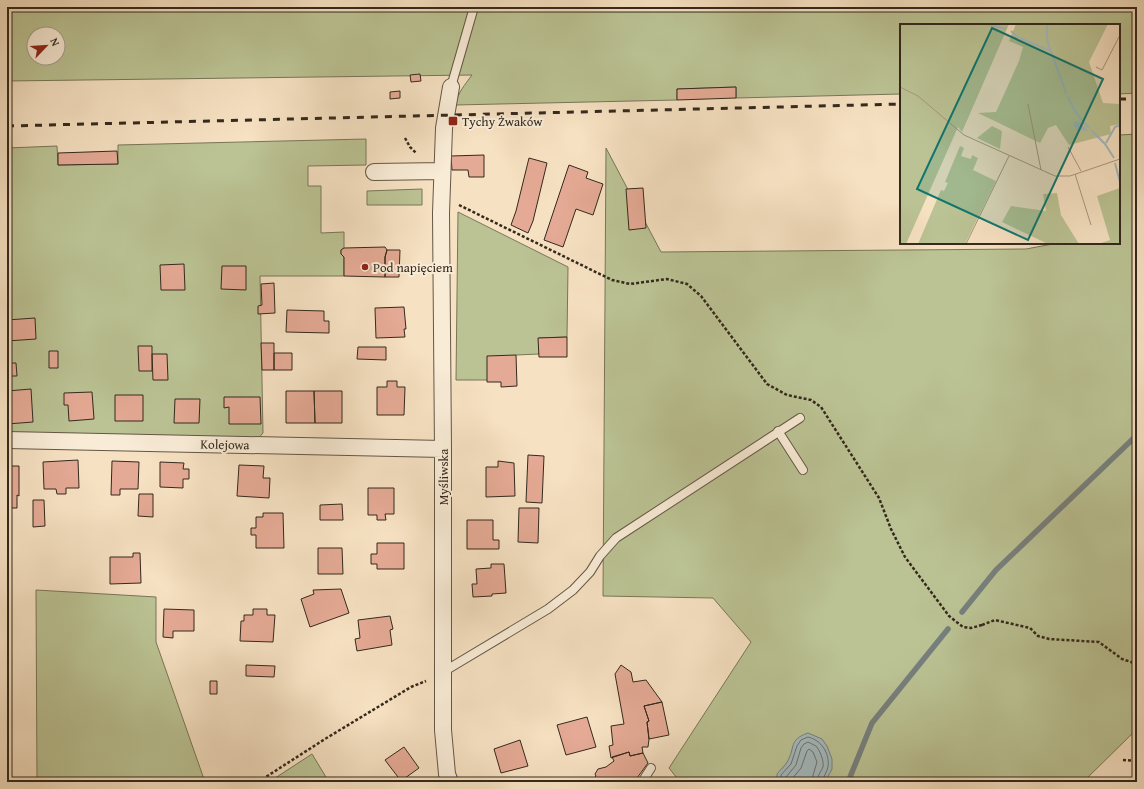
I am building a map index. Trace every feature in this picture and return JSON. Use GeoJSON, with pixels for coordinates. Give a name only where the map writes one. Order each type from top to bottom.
{"type":"FeatureCollection","features":[{"type":"Feature","properties":{"kind":"street","name":"Myśliwska"},"geometry":{"type":"LineString","coordinates":[[450,782],[447,774],[443,730],[441,213],[444,128],[451,87]]}},
{"type":"Feature","properties":{"kind":"street"},"geometry":{"type":"LineString","coordinates":[[374,172],[442,171]]}},
{"type":"Feature","properties":{"kind":"street","name":"Kolejowa"},"geometry":{"type":"LineString","coordinates":[[7,440],[443,449]]}},
{"type":"Feature","properties":{"kind":"lane"},"geometry":{"type":"LineString","coordinates":[[451,87],[474,7]]}},
{"type":"Feature","properties":{"kind":"lane"},"geometry":{"type":"LineString","coordinates":[[443,672],[548,609],[590,572],[600,556],[616,538],[800,418]]}},
{"type":"Feature","properties":{"kind":"lane"},"geometry":{"type":"LineString","coordinates":[[778,431],[803,470]]}},
{"type":"Feature","properties":{"kind":"lane"},"geometry":{"type":"LineString","coordinates":[[642,782],[651,768]]}},
{"type":"Feature","properties":{"kind":"path"},"geometry":{"type":"LineString","coordinates":[[442,197],[612,280],[630,284],[667,279],[687,284],[701,296],[767,384],[787,395],[811,400],[821,407],[878,498],[905,557],[944,610],[963,628],[982,626],[995,620],[1030,628],[1038,636],[1049,639],[1099,642],[1122,659],[1137,664]]}},
{"type":"Feature","properties":{"kind":"path"},"geometry":{"type":"LineString","coordinates":[[258,782],[411,687],[443,672]]}},
{"type":"Feature","properties":{"kind":"path"},"geometry":{"type":"LineString","coordinates":[[1123,760],[1137,760]]}},
{"type":"Feature","properties":{"kind":"green space"},"geometry":{"type":"Polygon","coordinates":[[[7,7],[1137,7],[1137,93],[1120,94],[1120,24],[900,24],[900,94],[736,98],[736,87],[677,89],[677,100],[455,105],[464,86],[472,75],[7,81],[7,7]]]}},
{"type":"Feature","properties":{"kind":"green space"},"geometry":{"type":"Polygon","coordinates":[[[1137,134],[1137,729],[1083,782],[680,782],[669,768],[751,642],[713,598],[603,596],[606,148],[661,252],[1026,249],[1053,244],[1120,244],[1120,135],[1137,134]]]}},
{"type":"Feature","properties":{"kind":"green space"},"geometry":{"type":"Polygon","coordinates":[[[366,139],[366,165],[308,166],[308,186],[321,186],[321,233],[344,232],[344,248],[341,250],[341,254],[344,257],[344,276],[260,276],[263,433],[256,441],[7,434],[7,148],[57,146],[58,165],[118,164],[118,145],[366,139]]]}},
{"type":"Feature","properties":{"kind":"green space"},"geometry":{"type":"Polygon","coordinates":[[[422,189],[422,205],[367,205],[367,191],[422,189]]]}},
{"type":"Feature","properties":{"kind":"green space"},"geometry":{"type":"Polygon","coordinates":[[[458,212],[568,267],[567,337],[539,338],[539,354],[516,355],[487,380],[456,380],[458,212]]]}},
{"type":"Feature","properties":{"kind":"green space"},"geometry":{"type":"Polygon","coordinates":[[[36,590],[156,597],[156,642],[205,782],[37,782],[36,590]]]}},
{"type":"Feature","properties":{"kind":"green space"},"geometry":{"type":"Polygon","coordinates":[[[312,754],[329,782],[269,782],[312,754]]]}},
{"type":"Feature","properties":{"kind":"water"},"geometry":{"type":"Polygon","coordinates":[[[808,733],[822,739],[827,746],[832,759],[832,769],[825,782],[777,782],[777,774],[790,757],[793,744],[798,738],[808,733]]]}},
{"type":"Feature","properties":{"kind":"building"},"geometry":{"type":"Polygon","coordinates":[[[420,74],[421,81],[411,82],[410,75],[420,74]]]}},
{"type":"Feature","properties":{"kind":"building"},"geometry":{"type":"Polygon","coordinates":[[[736,87],[736,98],[677,100],[677,89],[736,87]]]}},
{"type":"Feature","properties":{"kind":"building"},"geometry":{"type":"Polygon","coordinates":[[[400,91],[400,98],[390,99],[390,92],[400,91]]]}},
{"type":"Feature","properties":{"kind":"building"},"geometry":{"type":"Polygon","coordinates":[[[117,151],[118,164],[58,165],[58,153],[117,151]]]}},
{"type":"Feature","properties":{"kind":"building"},"geometry":{"type":"Polygon","coordinates":[[[484,155],[484,177],[469,177],[468,170],[452,170],[451,156],[484,155]]]}},
{"type":"Feature","properties":{"kind":"building"},"geometry":{"type":"Polygon","coordinates":[[[529,158],[547,163],[533,221],[528,233],[511,225],[529,158]]]}},
{"type":"Feature","properties":{"kind":"building"},"geometry":{"type":"Polygon","coordinates":[[[569,165],[588,172],[586,178],[603,184],[593,215],[576,209],[563,247],[544,240],[569,165]]]}},
{"type":"Feature","properties":{"kind":"building"},"geometry":{"type":"Polygon","coordinates":[[[643,188],[646,228],[629,230],[626,189],[643,188]]]}},
{"type":"Feature","properties":{"kind":"building","name":"Pod napięciem"},"geometry":{"type":"Polygon","coordinates":[[[385,247],[387,250],[385,257],[385,277],[344,276],[344,257],[341,254],[341,250],[344,248],[385,247]]]}},
{"type":"Feature","properties":{"kind":"building"},"geometry":{"type":"Polygon","coordinates":[[[387,250],[400,250],[399,277],[385,277],[385,257],[387,250]]]}},
{"type":"Feature","properties":{"kind":"building"},"geometry":{"type":"Polygon","coordinates":[[[184,264],[185,290],[161,290],[160,265],[184,264]]]}},
{"type":"Feature","properties":{"kind":"building"},"geometry":{"type":"Polygon","coordinates":[[[222,266],[246,266],[246,290],[221,289],[222,266]]]}},
{"type":"Feature","properties":{"kind":"building"},"geometry":{"type":"Polygon","coordinates":[[[274,283],[275,313],[258,314],[258,306],[262,305],[261,284],[274,283]]]}},
{"type":"Feature","properties":{"kind":"building"},"geometry":{"type":"Polygon","coordinates":[[[404,307],[406,329],[404,329],[405,337],[376,338],[375,308],[404,307]]]}},
{"type":"Feature","properties":{"kind":"building"},"geometry":{"type":"Polygon","coordinates":[[[287,310],[324,311],[324,321],[329,321],[329,333],[286,332],[287,310]]]}},
{"type":"Feature","properties":{"kind":"building"},"geometry":{"type":"Polygon","coordinates":[[[35,318],[36,339],[7,341],[7,320],[35,318]]]}},
{"type":"Feature","properties":{"kind":"building"},"geometry":{"type":"Polygon","coordinates":[[[567,337],[567,357],[539,357],[538,338],[567,337]]]}},
{"type":"Feature","properties":{"kind":"building"},"geometry":{"type":"Polygon","coordinates":[[[261,343],[274,343],[274,370],[262,370],[261,343]]]}},
{"type":"Feature","properties":{"kind":"building"},"geometry":{"type":"Polygon","coordinates":[[[138,346],[152,346],[152,371],[139,371],[138,346]]]}},
{"type":"Feature","properties":{"kind":"building"},"geometry":{"type":"Polygon","coordinates":[[[358,347],[386,347],[386,360],[357,359],[358,347]]]}},
{"type":"Feature","properties":{"kind":"building"},"geometry":{"type":"Polygon","coordinates":[[[49,351],[58,351],[58,368],[49,368],[49,351]]]}},
{"type":"Feature","properties":{"kind":"building"},"geometry":{"type":"Polygon","coordinates":[[[274,353],[292,353],[292,370],[274,370],[274,353]]]}},
{"type":"Feature","properties":{"kind":"building"},"geometry":{"type":"Polygon","coordinates":[[[152,354],[167,354],[168,380],[153,380],[152,354]]]}},
{"type":"Feature","properties":{"kind":"building"},"geometry":{"type":"Polygon","coordinates":[[[516,355],[517,386],[501,387],[501,382],[487,382],[487,356],[516,355]]]}},
{"type":"Feature","properties":{"kind":"building"},"geometry":{"type":"Polygon","coordinates":[[[7,363],[16,363],[17,376],[7,376],[7,363]]]}},
{"type":"Feature","properties":{"kind":"building"},"geometry":{"type":"Polygon","coordinates":[[[387,381],[397,381],[397,387],[405,387],[404,415],[377,415],[377,387],[387,387],[387,381]]]}},
{"type":"Feature","properties":{"kind":"building"},"geometry":{"type":"Polygon","coordinates":[[[31,389],[33,422],[7,424],[7,391],[31,389]]]}},
{"type":"Feature","properties":{"kind":"building"},"geometry":{"type":"Polygon","coordinates":[[[286,391],[314,391],[315,423],[286,423],[286,391]]]}},
{"type":"Feature","properties":{"kind":"building"},"geometry":{"type":"Polygon","coordinates":[[[314,391],[342,391],[342,423],[315,423],[314,391]]]}},
{"type":"Feature","properties":{"kind":"building"},"geometry":{"type":"Polygon","coordinates":[[[92,392],[94,419],[69,421],[68,405],[64,405],[64,393],[92,392]]]}},
{"type":"Feature","properties":{"kind":"building"},"geometry":{"type":"Polygon","coordinates":[[[115,395],[143,395],[143,421],[115,421],[115,395]]]}},
{"type":"Feature","properties":{"kind":"building"},"geometry":{"type":"Polygon","coordinates":[[[224,397],[260,397],[261,424],[229,424],[229,407],[224,408],[224,397]]]}},
{"type":"Feature","properties":{"kind":"building"},"geometry":{"type":"Polygon","coordinates":[[[175,399],[200,399],[199,423],[174,423],[175,399]]]}},
{"type":"Feature","properties":{"kind":"building"},"geometry":{"type":"Polygon","coordinates":[[[528,455],[544,456],[542,503],[526,502],[528,455]]]}},
{"type":"Feature","properties":{"kind":"building"},"geometry":{"type":"Polygon","coordinates":[[[78,460],[79,488],[66,488],[66,494],[57,494],[56,489],[44,489],[43,462],[78,460]]]}},
{"type":"Feature","properties":{"kind":"building"},"geometry":{"type":"Polygon","coordinates":[[[112,461],[139,462],[138,489],[120,489],[120,495],[111,495],[112,461]]]}},
{"type":"Feature","properties":{"kind":"building"},"geometry":{"type":"Polygon","coordinates":[[[498,461],[514,463],[515,496],[486,497],[486,467],[498,467],[498,461]]]}},
{"type":"Feature","properties":{"kind":"building"},"geometry":{"type":"Polygon","coordinates":[[[160,462],[184,463],[183,469],[189,469],[189,479],[183,479],[183,488],[160,487],[160,462]]]}},
{"type":"Feature","properties":{"kind":"building"},"geometry":{"type":"Polygon","coordinates":[[[239,465],[264,466],[263,478],[270,478],[269,498],[237,496],[239,465]]]}},
{"type":"Feature","properties":{"kind":"building"},"geometry":{"type":"Polygon","coordinates":[[[7,466],[19,466],[19,496],[17,495],[17,508],[7,508],[7,466]]]}},
{"type":"Feature","properties":{"kind":"building"},"geometry":{"type":"Polygon","coordinates":[[[368,488],[394,488],[394,514],[385,514],[386,520],[377,520],[377,515],[368,515],[368,488]]]}},
{"type":"Feature","properties":{"kind":"building"},"geometry":{"type":"Polygon","coordinates":[[[139,494],[153,494],[153,517],[138,516],[139,494]]]}},
{"type":"Feature","properties":{"kind":"building"},"geometry":{"type":"Polygon","coordinates":[[[33,500],[44,500],[45,526],[33,527],[33,500]]]}},
{"type":"Feature","properties":{"kind":"building"},"geometry":{"type":"Polygon","coordinates":[[[342,504],[343,520],[320,520],[320,505],[342,504]]]}},
{"type":"Feature","properties":{"kind":"building"},"geometry":{"type":"Polygon","coordinates":[[[519,508],[539,508],[538,543],[518,542],[519,508]]]}},
{"type":"Feature","properties":{"kind":"building"},"geometry":{"type":"Polygon","coordinates":[[[263,513],[283,513],[284,548],[256,548],[256,535],[251,535],[251,528],[256,528],[256,517],[263,517],[263,513]]]}},
{"type":"Feature","properties":{"kind":"building"},"geometry":{"type":"Polygon","coordinates":[[[467,520],[493,520],[493,540],[499,540],[499,549],[467,549],[467,520]]]}},
{"type":"Feature","properties":{"kind":"building"},"geometry":{"type":"Polygon","coordinates":[[[377,543],[404,543],[404,569],[377,569],[377,564],[371,564],[371,554],[377,554],[377,543]]]}},
{"type":"Feature","properties":{"kind":"building"},"geometry":{"type":"Polygon","coordinates":[[[318,548],[342,548],[343,574],[318,574],[318,548]]]}},
{"type":"Feature","properties":{"kind":"building"},"geometry":{"type":"Polygon","coordinates":[[[133,553],[140,553],[141,583],[110,584],[110,557],[133,557],[133,553]]]}},
{"type":"Feature","properties":{"kind":"building"},"geometry":{"type":"Polygon","coordinates":[[[491,564],[504,564],[506,593],[492,594],[492,596],[473,597],[472,584],[477,584],[476,569],[491,568],[491,564]]]}},
{"type":"Feature","properties":{"kind":"building"},"geometry":{"type":"Polygon","coordinates":[[[341,589],[349,613],[310,627],[301,599],[314,594],[313,590],[341,589]]]}},
{"type":"Feature","properties":{"kind":"building"},"geometry":{"type":"Polygon","coordinates":[[[164,609],[194,610],[194,631],[173,631],[173,638],[163,637],[164,609]]]}},
{"type":"Feature","properties":{"kind":"building"},"geometry":{"type":"Polygon","coordinates":[[[253,609],[267,609],[267,615],[275,615],[273,642],[240,641],[241,621],[244,621],[244,615],[253,615],[253,609]]]}},
{"type":"Feature","properties":{"kind":"building"},"geometry":{"type":"Polygon","coordinates":[[[390,616],[393,629],[390,630],[392,645],[357,651],[355,639],[360,638],[358,620],[390,616]]]}},
{"type":"Feature","properties":{"kind":"building"},"geometry":{"type":"Polygon","coordinates":[[[246,665],[275,666],[274,677],[246,676],[246,665]]]}},
{"type":"Feature","properties":{"kind":"building"},"geometry":{"type":"Polygon","coordinates":[[[621,665],[631,672],[633,682],[646,680],[662,702],[644,706],[649,721],[647,722],[649,739],[648,747],[642,747],[643,753],[630,756],[629,752],[611,758],[609,746],[613,745],[611,726],[624,724],[615,674],[621,665]]]}},
{"type":"Feature","properties":{"kind":"building"},"geometry":{"type":"Polygon","coordinates":[[[210,681],[217,681],[217,694],[210,694],[210,681]]]}},
{"type":"Feature","properties":{"kind":"building"},"geometry":{"type":"Polygon","coordinates":[[[662,702],[669,735],[649,739],[647,722],[649,721],[644,706],[662,702]]]}},
{"type":"Feature","properties":{"kind":"building"},"geometry":{"type":"Polygon","coordinates":[[[587,717],[596,747],[566,755],[557,725],[587,717]]]}},
{"type":"Feature","properties":{"kind":"building"},"geometry":{"type":"Polygon","coordinates":[[[520,740],[528,766],[501,773],[494,749],[520,740]]]}},
{"type":"Feature","properties":{"kind":"building"},"geometry":{"type":"Polygon","coordinates":[[[404,747],[419,768],[401,781],[385,760],[404,747]]]}},
{"type":"Feature","properties":{"kind":"building"},"geometry":{"type":"Polygon","coordinates":[[[629,752],[630,756],[643,753],[648,763],[634,782],[591,782],[596,776],[595,774],[598,769],[606,767],[614,761],[612,757],[629,752]]]}},
{"type":"Feature","properties":{"kind":"waterway"},"geometry":{"type":"LineString","coordinates":[[962,612],[996,570],[1137,435]]}},
{"type":"Feature","properties":{"kind":"waterway"},"geometry":{"type":"LineString","coordinates":[[848,782],[872,723],[948,629]]}},
{"type":"Feature","properties":{"kind":"railway"},"geometry":{"type":"LineString","coordinates":[[1120,99],[1137,99]]}},
{"type":"Feature","properties":{"kind":"railway"},"geometry":{"type":"LineString","coordinates":[[7,126],[900,104]]}},
{"type":"Feature","properties":{"kind":"place","name":"Tychy Żwaków"},"geometry":{"type":"Point","coordinates":[453,121]}},
{"type":"Feature","properties":{"kind":"place","name":"Pod napięciem"},"geometry":{"type":"Point","coordinates":[365,267]}}]}
